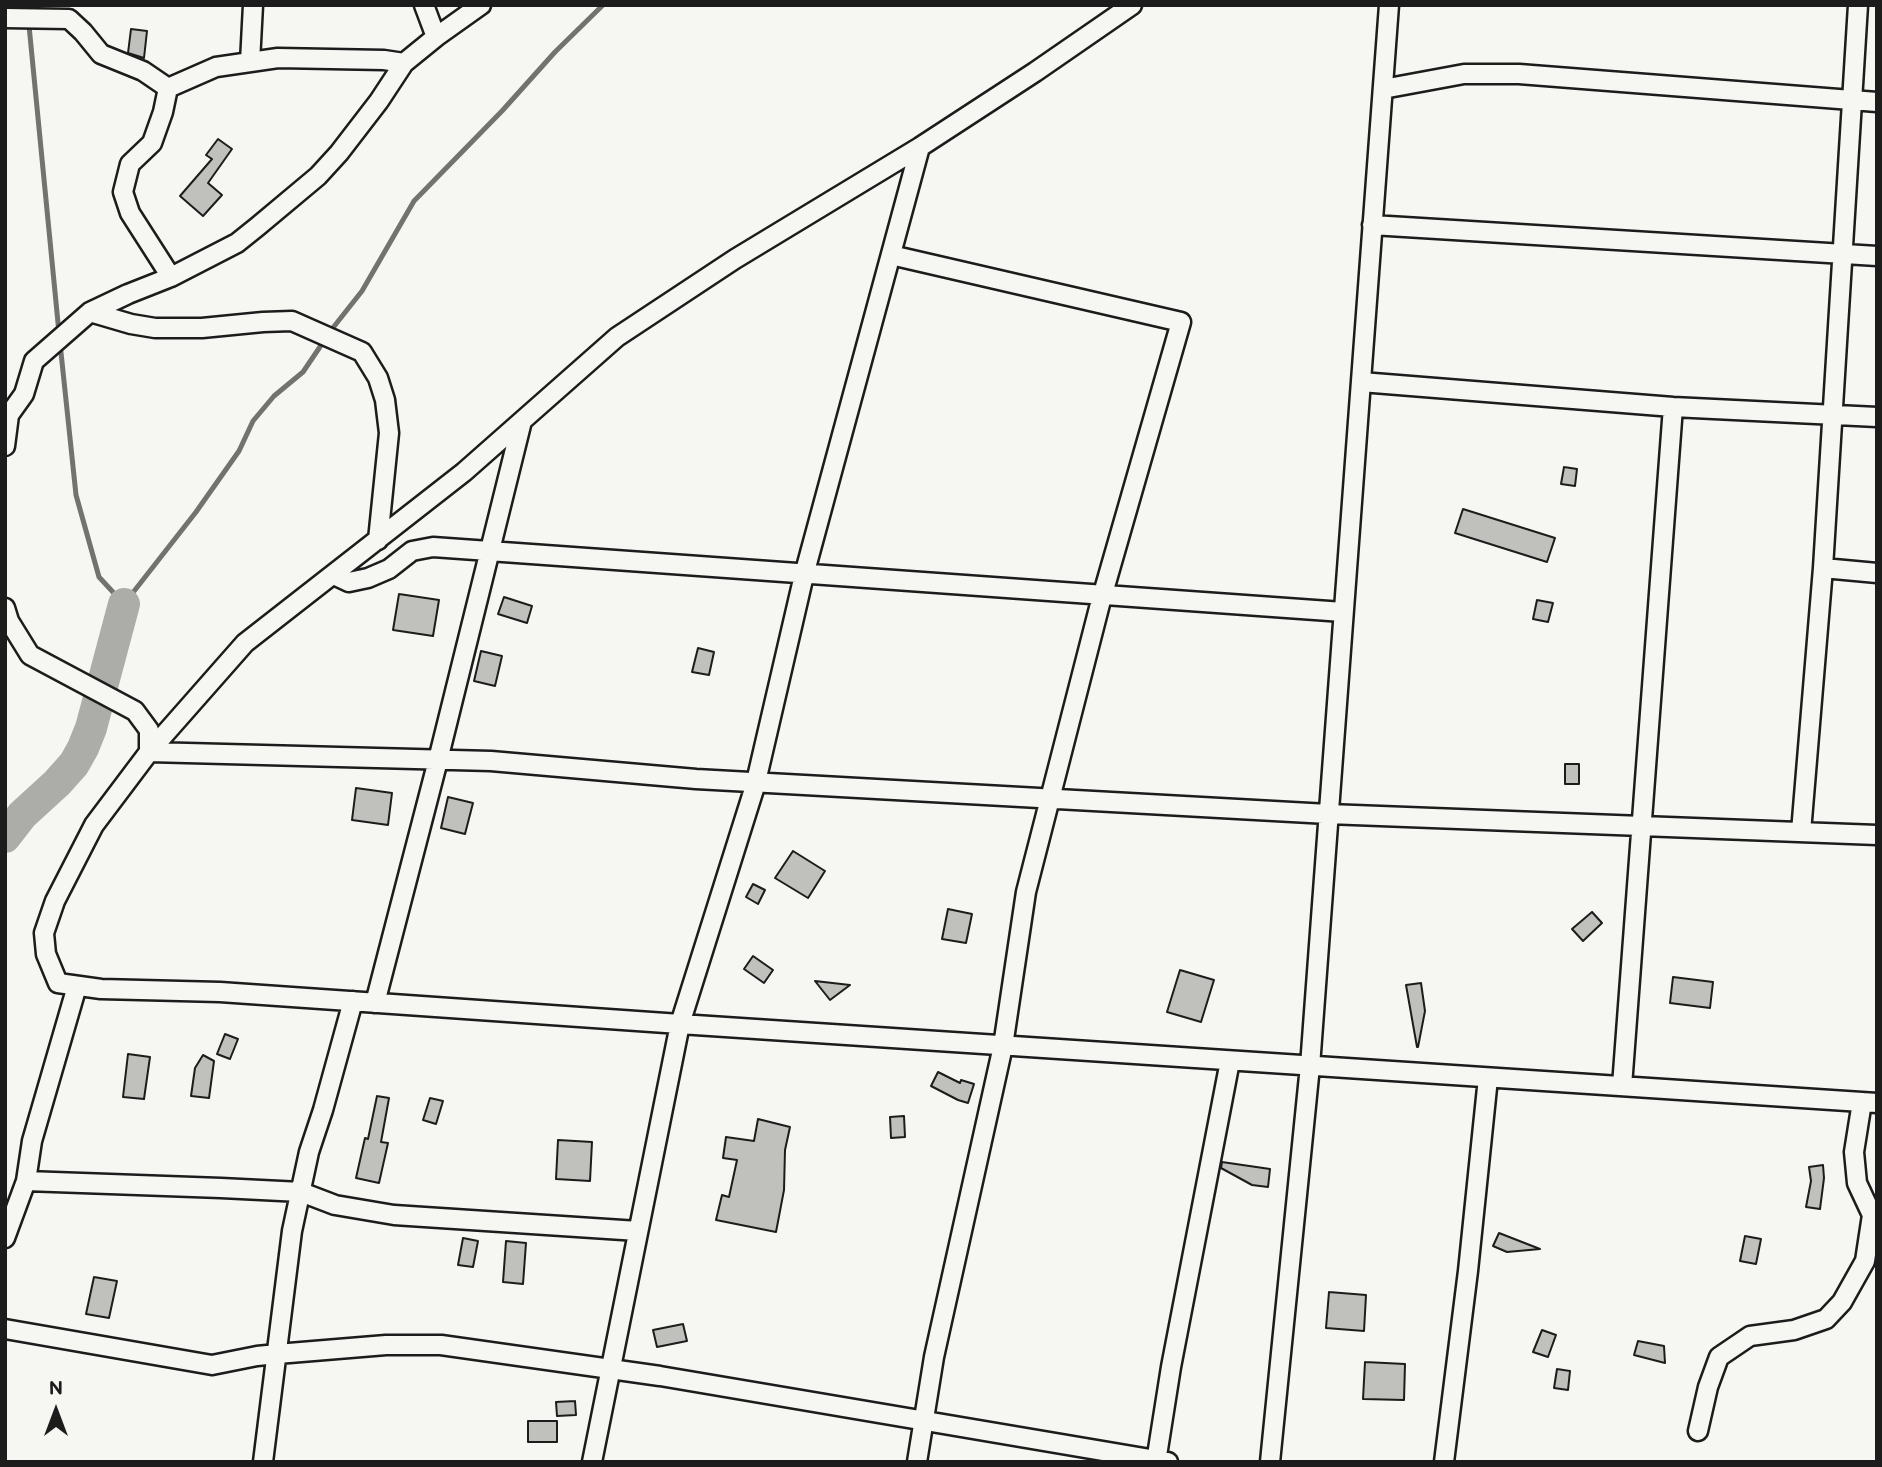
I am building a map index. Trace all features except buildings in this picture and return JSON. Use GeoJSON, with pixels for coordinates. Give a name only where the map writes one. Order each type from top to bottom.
{"type":"FeatureCollection","features":[{"type":"Feature","properties":{"kind":"street"},"geometry":{"type":"LineString","coordinates":[[250,62],[253,5]]}},
{"type":"Feature","properties":{"kind":"street"},"geometry":{"type":"LineString","coordinates":[[424,5],[436,37]]}},
{"type":"Feature","properties":{"kind":"street"},"geometry":{"type":"LineString","coordinates":[[5,446],[9,415],[24,394],[34,361],[90,312],[171,277],[237,243],[318,176],[379,101],[404,63],[481,5]]}},
{"type":"Feature","properties":{"kind":"street"},"geometry":{"type":"LineString","coordinates":[[1132,5],[920,147],[735,259],[617,337],[464,472],[245,643],[149,752],[94,825],[55,901],[44,933],[46,954],[58,983],[101,989],[220,992],[1869,1102],[1854,1152],[1857,1183],[1872,1215],[1865,1261],[1842,1302],[1826,1319],[1794,1330],[1750,1336],[1719,1357],[1708,1387],[1698,1431]]}},
{"type":"Feature","properties":{"kind":"street"},"geometry":{"type":"LineString","coordinates":[[1270,1462],[1310,1066],[1389,5]]}},
{"type":"Feature","properties":{"kind":"street"},"geometry":{"type":"LineString","coordinates":[[1801,832],[1823,568],[1858,5]]}},
{"type":"Feature","properties":{"kind":"street"},"geometry":{"type":"LineString","coordinates":[[5,18],[70,12],[101,54],[143,71],[168,88]]}},
{"type":"Feature","properties":{"kind":"street"},"geometry":{"type":"LineString","coordinates":[[168,88],[216,67],[278,58],[384,60],[404,63]]}},
{"type":"Feature","properties":{"kind":"street"},"geometry":{"type":"LineString","coordinates":[[1382,89],[1464,74],[1519,74],[1877,102]]}},
{"type":"Feature","properties":{"kind":"street"},"geometry":{"type":"LineString","coordinates":[[168,88],[152,143],[130,164],[123,192],[130,213],[171,277]]}},
{"type":"Feature","properties":{"kind":"street"},"geometry":{"type":"LineString","coordinates":[[592,1462],[680,1024],[756,782],[804,573],[920,147]]}},
{"type":"Feature","properties":{"kind":"street"},"geometry":{"type":"LineString","coordinates":[[1372,225],[1877,256]]}},
{"type":"Feature","properties":{"kind":"street"},"geometry":{"type":"LineString","coordinates":[[891,255],[1181,322],[1103,594],[1026,892],[1003,1046],[934,1357],[917,1462]]}},
{"type":"Feature","properties":{"kind":"street"},"geometry":{"type":"LineString","coordinates":[[90,312],[155,328],[202,328],[292,321],[362,352],[378,378],[385,400],[389,433],[378,540]]}},
{"type":"Feature","properties":{"kind":"street"},"geometry":{"type":"LineString","coordinates":[[1361,382],[1673,407],[1877,417]]}},
{"type":"Feature","properties":{"kind":"street"},"geometry":{"type":"LineString","coordinates":[[1622,1086],[1673,407]]}},
{"type":"Feature","properties":{"kind":"street"},"geometry":{"type":"LineString","coordinates":[[375,1003],[439,759],[522,421]]}},
{"type":"Feature","properties":{"kind":"street"},"geometry":{"type":"LineString","coordinates":[[334,575],[349,582],[368,578],[389,569],[412,551],[433,547],[1343,612]]}},
{"type":"Feature","properties":{"kind":"street"},"geometry":{"type":"LineString","coordinates":[[1823,568],[1877,573]]}},
{"type":"Feature","properties":{"kind":"street"},"geometry":{"type":"LineString","coordinates":[[5,608],[9,621],[30,655],[135,710],[149,730],[149,752]]}},
{"type":"Feature","properties":{"kind":"street"},"geometry":{"type":"LineString","coordinates":[[149,752],[491,761],[696,779],[1328,814],[1877,835]]}},
{"type":"Feature","properties":{"kind":"street"},"geometry":{"type":"LineString","coordinates":[[5,1238],[26,1181],[32,1141],[77,986]]}},
{"type":"Feature","properties":{"kind":"street"},"geometry":{"type":"LineString","coordinates":[[263,1462],[292,1231],[309,1152],[353,1001]]}},
{"type":"Feature","properties":{"kind":"street"},"geometry":{"type":"LineString","coordinates":[[5,1329],[212,1365],[276,1354],[386,1345],[441,1345],[610,1369],[1160,1461],[1171,1367],[1230,1061]]}},
{"type":"Feature","properties":{"kind":"street"},"geometry":{"type":"LineString","coordinates":[[1444,1462],[1488,1078]]}},
{"type":"Feature","properties":{"kind":"street"},"geometry":{"type":"LineString","coordinates":[[26,1181],[301,1192],[335,1205],[394,1215],[638,1231]]}},
{"type":"Feature","properties":{"kind":"waterway"},"geometry":{"type":"LineString","coordinates":[[27,5],[59,333]]}},
{"type":"Feature","properties":{"kind":"waterway"},"geometry":{"type":"LineString","coordinates":[[60,343],[76,495],[99,577],[124,604],[196,512],[239,451],[253,421],[274,396],[303,372],[362,291],[414,201],[603,5]]}},
{"type":"Feature","properties":{"kind":"waterway"},"geometry":{"type":"LineString","coordinates":[[5,837],[22,815],[74,764],[83,748],[91,728],[124,604]]}}]}
